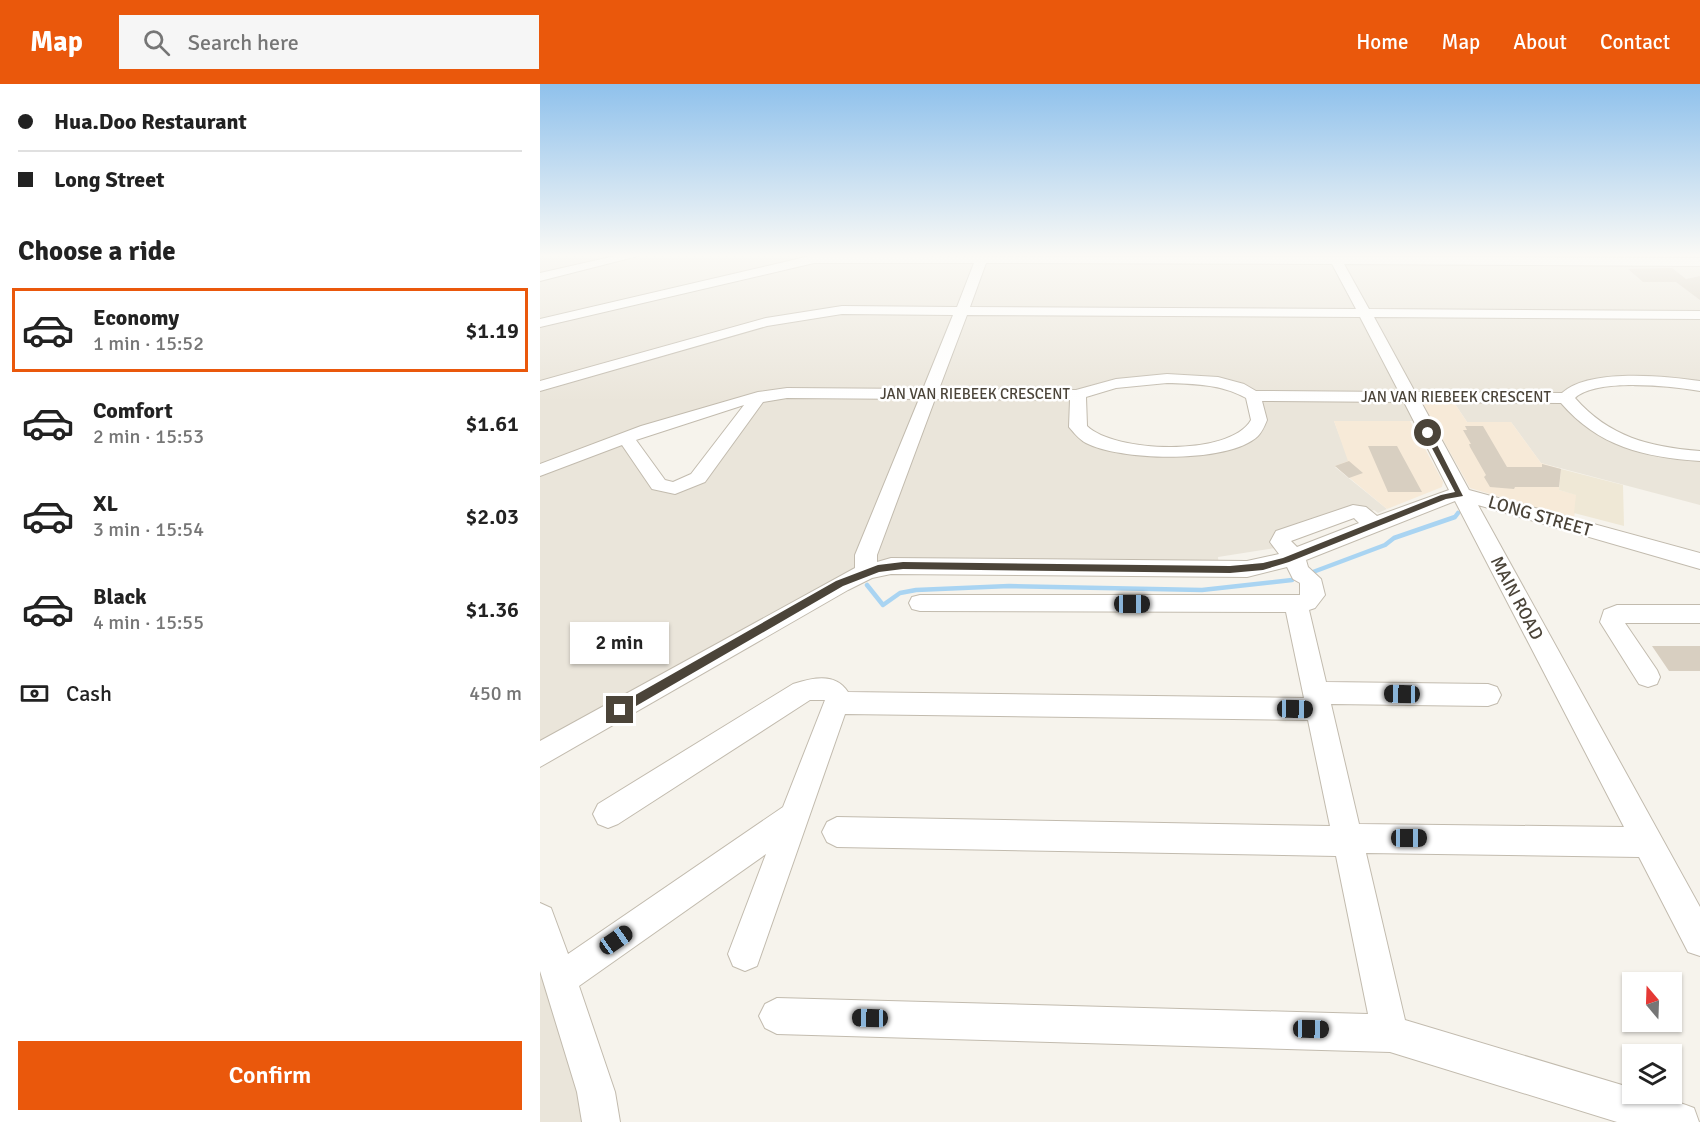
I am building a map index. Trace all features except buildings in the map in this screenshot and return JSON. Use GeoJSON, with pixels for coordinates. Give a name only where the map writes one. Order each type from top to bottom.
{"type":"FeatureCollection","features":[{"type":"Feature","properties":{"kind":"street"},"geometry":{"type":"LineString","coordinates":[[540,323],[618,304]]}},
{"type":"Feature","properties":{"kind":"street"},"geometry":{"type":"LineString","coordinates":[[866,572],[866,555],[964,304]]}},
{"type":"Feature","properties":{"kind":"street","name":"MAIN ROAD"},"geometry":{"type":"LineString","coordinates":[[1359,304],[1700,940]]}},
{"type":"Feature","properties":{"kind":"street"},"geometry":{"type":"LineString","coordinates":[[540,386],[750,326],[796,315],[857,310],[1700,315]]}},
{"type":"Feature","properties":{"kind":"street","name":"JAN VAN RIEBEEK CRESCENT"},"geometry":{"type":"LineString","coordinates":[[540,470],[626,438],[758,397],[787,393],[1078,394],[1122,381],[1197,380],[1241,388],[1254,396],[1566,398],[1575,388],[1596,384],[1700,386]]}},
{"type":"Feature","properties":{"kind":"street"},"geometry":{"type":"LineString","coordinates":[[1078,394],[1078,427],[1093,442],[1118,449],[1189,451],[1214,448],[1252,433],[1259,420],[1254,396]]}},
{"type":"Feature","properties":{"kind":"street"},"geometry":{"type":"LineString","coordinates":[[626,438],[659,485],[681,486],[702,475],[758,397]]}},
{"type":"Feature","properties":{"kind":"street"},"geometry":{"type":"LineString","coordinates":[[1566,398],[1589,423],[1610,436],[1676,453],[1700,456]]}},
{"type":"Feature","properties":{"kind":"street"},"geometry":{"type":"LineString","coordinates":[[540,755],[840,584],[866,572],[903,566],[1230,569],[1297,565],[1374,525],[1444,497],[1460,494]]}},
{"type":"Feature","properties":{"kind":"street","name":"LONG STREET"},"geometry":{"type":"LineString","coordinates":[[1460,494],[1700,561]]}},
{"type":"Feature","properties":{"kind":"street"},"geometry":{"type":"LineString","coordinates":[[1297,565],[1299,604],[1317,701],[1390,1034]]}},
{"type":"Feature","properties":{"kind":"street"},"geometry":{"type":"LineString","coordinates":[[920,603],[1299,604]]}},
{"type":"Feature","properties":{"kind":"street"},"geometry":{"type":"LineString","coordinates":[[1648,677],[1612,622],[1612,616],[1617,614],[1700,614]]}},
{"type":"Feature","properties":{"kind":"street"},"geometry":{"type":"LineString","coordinates":[[608,814],[802,692],[816,688],[829,689],[835,693],[840,703]]}},
{"type":"Feature","properties":{"kind":"street"},"geometry":{"type":"LineString","coordinates":[[745,954],[833,709],[840,703],[1317,701],[1488,695]]}},
{"type":"Feature","properties":{"kind":"street"},"geometry":{"type":"LineString","coordinates":[[559,980],[794,817]]}},
{"type":"Feature","properties":{"kind":"street"},"geometry":{"type":"LineString","coordinates":[[837,832],[1647,842]]}},
{"type":"Feature","properties":{"kind":"street"},"geometry":{"type":"LineString","coordinates":[[540,919],[596,1092],[601,1122]]}},
{"type":"Feature","properties":{"kind":"street"},"geometry":{"type":"LineString","coordinates":[[777,1016],[1357,1031],[1390,1034],[1680,1122]]}},
{"type":"Feature","properties":{"kind":"shaded area"},"geometry":{"type":"Polygon","coordinates":[[[540,304],[1700,304],[1700,387],[1606,384],[1568,395],[1601,432],[1700,456],[1700,505],[1541,463],[1511,422],[1467,422],[1451,398],[1409,397],[1421,421],[1334,421],[1349,461],[1335,467],[1387,509],[1378,513],[1374,510],[1275,548],[1218,557],[1219,570],[891,567],[540,756],[540,304]],[[1131,380],[1078,395],[1078,423],[1094,442],[1189,451],[1252,433],[1254,402],[1227,385],[1131,380]],[[758,397],[626,438],[656,483],[681,487],[758,397]]]}},
{"type":"Feature","properties":{"kind":"shaded area"},"geometry":{"type":"Polygon","coordinates":[[[1423,404],[1455,404],[1467,422],[1511,422],[1541,463],[1561,469],[1559,490],[1577,495],[1574,519],[1470,488],[1423,404]]]}},
{"type":"Feature","properties":{"kind":"shaded area"},"geometry":{"type":"Polygon","coordinates":[[[1334,421],[1410,421],[1443,482],[1442,487],[1387,509],[1335,466],[1348,461],[1334,421]]]}},
{"type":"Feature","properties":{"kind":"shaded area"},"geometry":{"type":"Polygon","coordinates":[[[1561,469],[1623,485],[1624,526],[1574,513],[1576,495],[1559,490],[1561,469]]]}},
{"type":"Feature","properties":{"kind":"shaded area"},"geometry":{"type":"Polygon","coordinates":[[[540,929],[598,1122],[540,1122],[540,929]]]}},
{"type":"Feature","properties":{"kind":"waterway"},"geometry":{"type":"LineString","coordinates":[[1313,572],[1385,545],[1394,538],[1455,517],[1458,513]]}},
{"type":"Feature","properties":{"kind":"waterway"},"geometry":{"type":"LineString","coordinates":[[867,585],[883,605],[900,593],[916,590],[1009,586],[1202,590],[1292,580]]}},
{"type":"Feature","properties":{"kind":"route"},"geometry":{"type":"LineString","coordinates":[[620,710],[840,584],[878,568],[903,566],[1246,569],[1286,560],[1444,497],[1460,494],[1428,433]]}}]}
